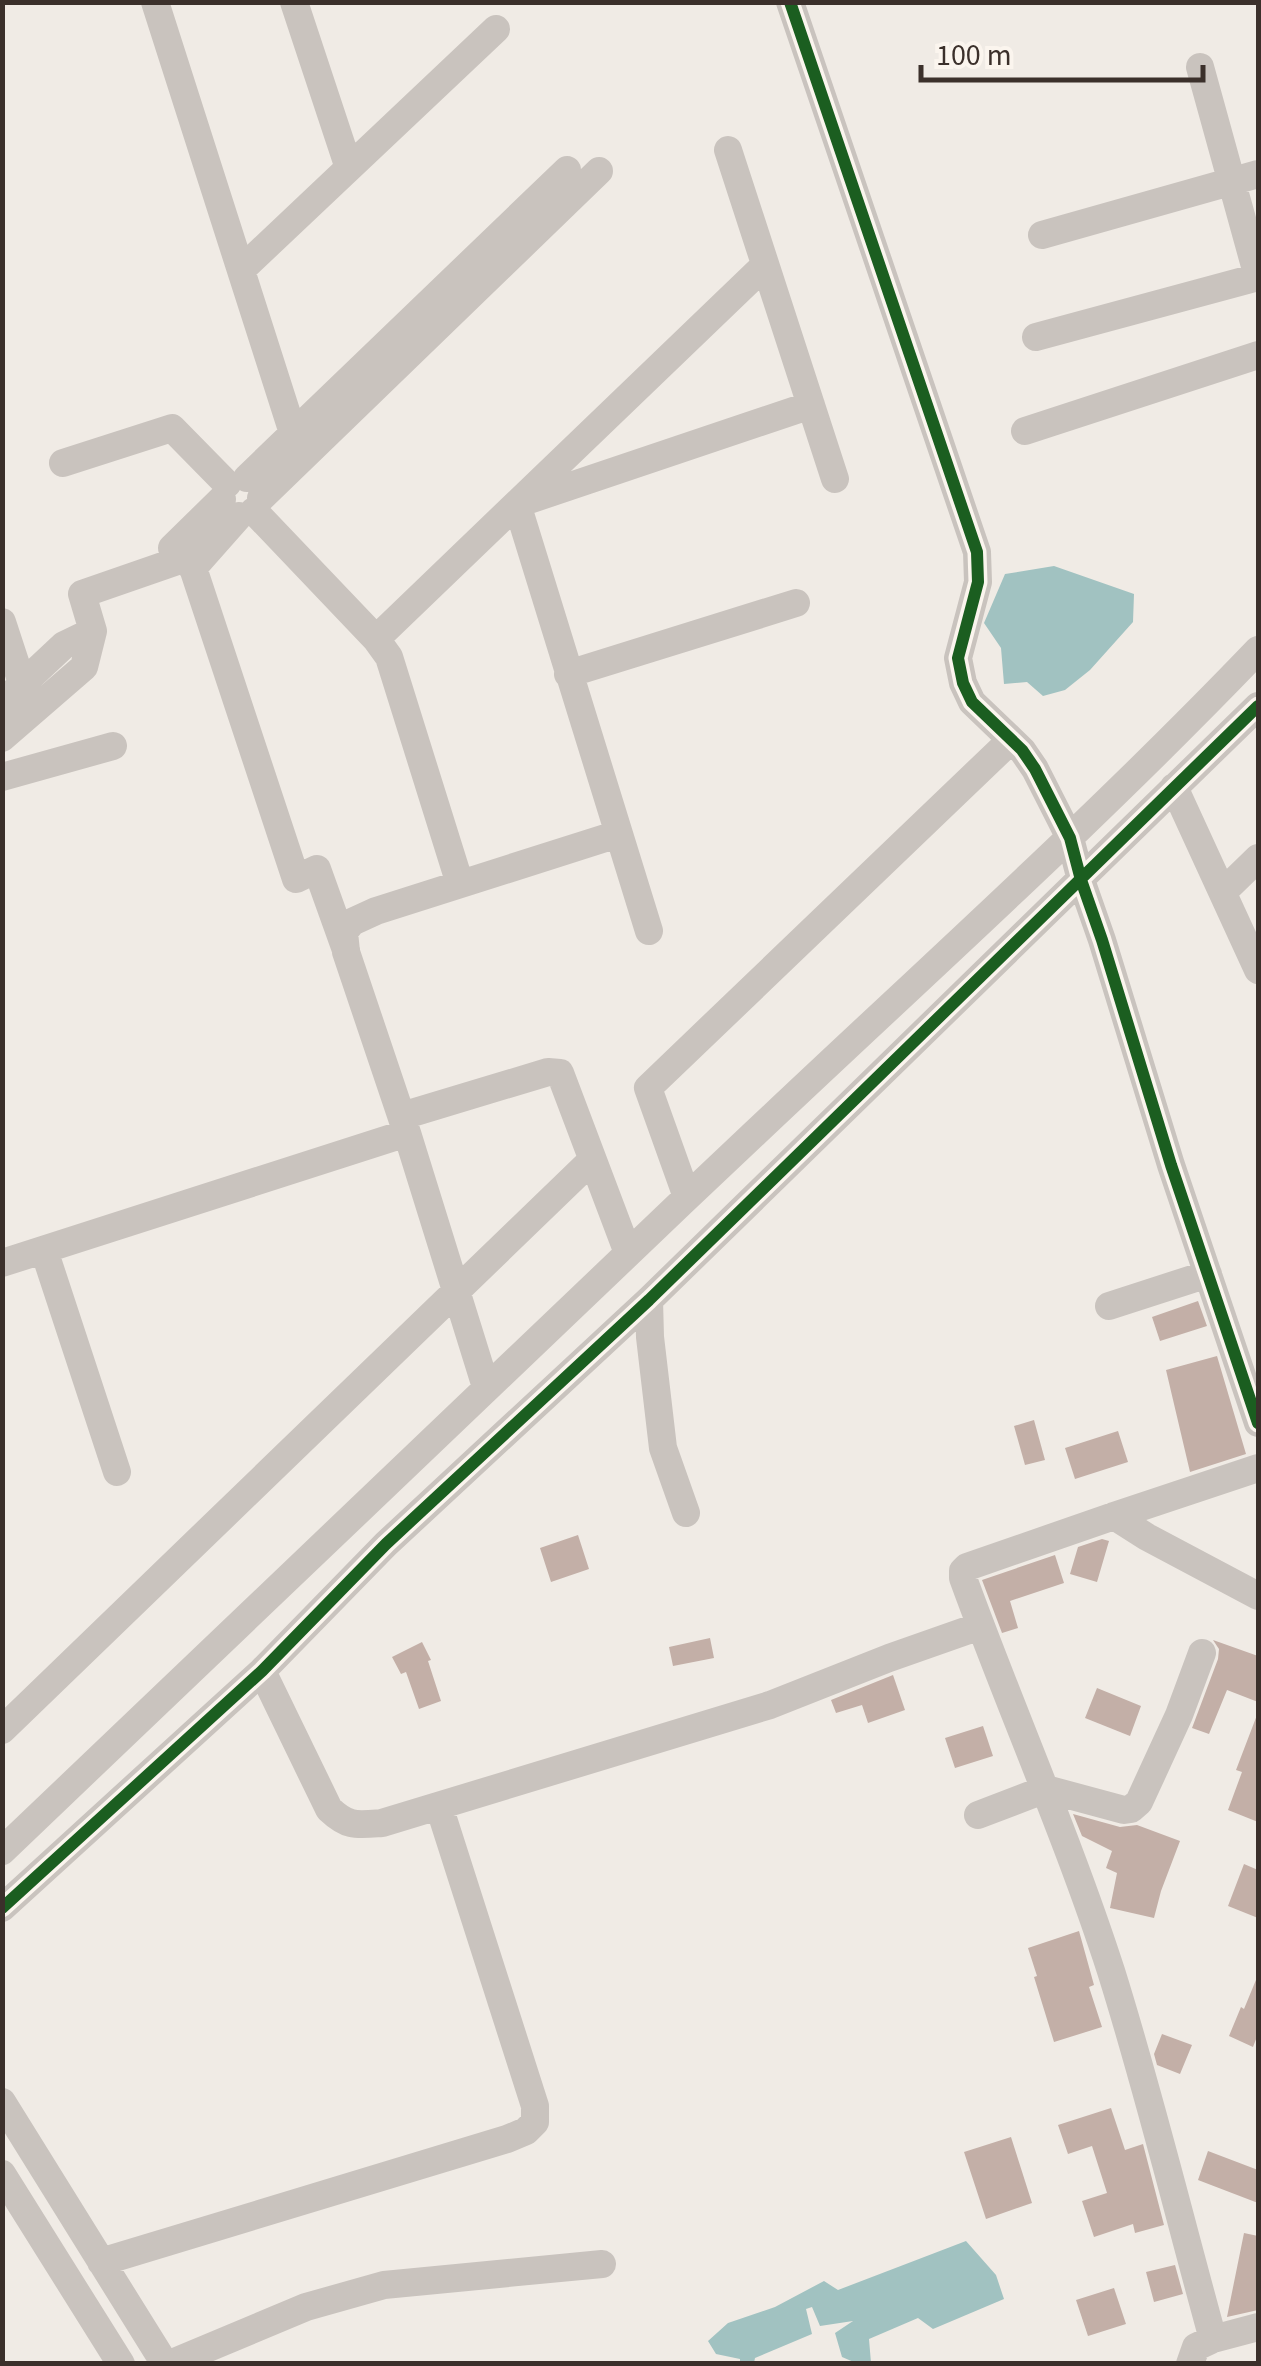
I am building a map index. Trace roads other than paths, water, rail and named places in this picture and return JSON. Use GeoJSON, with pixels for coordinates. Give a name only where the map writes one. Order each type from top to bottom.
{"type":"FeatureCollection","features":[{"type":"Feature","properties":{"kind":"street"},"geometry":{"type":"LineString","coordinates":[[156,2],[294,433]]}},
{"type":"Feature","properties":{"kind":"street"},"geometry":{"type":"LineString","coordinates":[[294,2],[349,168]]}},
{"type":"Feature","properties":{"kind":"street"},"geometry":{"type":"LineString","coordinates":[[790,2],[977,552],[978,582],[958,658],[964,682],[972,702],[1034,768],[1070,838],[1258,1423]]}},
{"type":"Feature","properties":{"kind":"street"},"geometry":{"type":"LineString","coordinates":[[241,270],[496,28]]}},
{"type":"Feature","properties":{"kind":"street"},"geometry":{"type":"LineString","coordinates":[[1036,337],[1258,277],[1245,178],[1200,67]]}},
{"type":"Feature","properties":{"kind":"street"},"geometry":{"type":"LineString","coordinates":[[728,150],[835,479]]}},
{"type":"Feature","properties":{"kind":"street"},"geometry":{"type":"LineString","coordinates":[[2,738],[84,667],[93,631],[82,594],[188,563],[294,433],[567,170]]}},
{"type":"Feature","properties":{"kind":"street"},"geometry":{"type":"LineString","coordinates":[[242,498],[599,171]]}},
{"type":"Feature","properties":{"kind":"street"},"geometry":{"type":"LineString","coordinates":[[1042,236],[1245,178]]}},
{"type":"Feature","properties":{"kind":"street"},"geometry":{"type":"LineString","coordinates":[[376,639],[765,265]]}},
{"type":"Feature","properties":{"kind":"street"},"geometry":{"type":"LineString","coordinates":[[1026,430],[1258,355]]}},
{"type":"Feature","properties":{"kind":"street"},"geometry":{"type":"LineString","coordinates":[[517,504],[811,405]]}},
{"type":"Feature","properties":{"kind":"street"},"geometry":{"type":"LineString","coordinates":[[63,463],[172,428],[376,639],[389,656],[460,884]]}},
{"type":"Feature","properties":{"kind":"street"},"geometry":{"type":"LineString","coordinates":[[517,504],[649,931]]}},
{"type":"Feature","properties":{"kind":"street"},"geometry":{"type":"LineString","coordinates":[[188,563],[296,879],[317,870],[404,1124],[486,1388]]}},
{"type":"Feature","properties":{"kind":"street"},"geometry":{"type":"LineString","coordinates":[[568,674],[796,603]]}},
{"type":"Feature","properties":{"kind":"street"},"geometry":{"type":"LineString","coordinates":[[4,630],[12,693]]}},
{"type":"Feature","properties":{"kind":"street"},"geometry":{"type":"LineString","coordinates":[[12,693],[64,645],[93,631]]}},
{"type":"Feature","properties":{"kind":"street"},"geometry":{"type":"LineString","coordinates":[[2,1850],[1070,838],[1258,650]]}},
{"type":"Feature","properties":{"kind":"street"},"geometry":{"type":"LineString","coordinates":[[2,1908],[262,1671],[386,1544],[649,1300],[1258,706]]}},
{"type":"Feature","properties":{"kind":"street"},"geometry":{"type":"LineString","coordinates":[[687,1197],[648,1088],[1011,740]]}},
{"type":"Feature","properties":{"kind":"street"},"geometry":{"type":"LineString","coordinates":[[2,777],[114,746]]}},
{"type":"Feature","properties":{"kind":"street"},"geometry":{"type":"LineString","coordinates":[[1174,788],[1258,970]]}},
{"type":"Feature","properties":{"kind":"street"},"geometry":{"type":"LineString","coordinates":[[346,952],[344,932],[352,922],[376,911],[618,834]]}},
{"type":"Feature","properties":{"kind":"street"},"geometry":{"type":"LineString","coordinates":[[1223,892],[1258,858]]}},
{"type":"Feature","properties":{"kind":"street"},"geometry":{"type":"LineString","coordinates":[[2,1263],[548,1072],[560,1073],[628,1254]]}},
{"type":"Feature","properties":{"kind":"street"},"geometry":{"type":"LineString","coordinates":[[2,1730],[592,1160]]}},
{"type":"Feature","properties":{"kind":"street"},"geometry":{"type":"LineString","coordinates":[[44,1250],[117,1472]]}},
{"type":"Feature","properties":{"kind":"street"},"geometry":{"type":"LineString","coordinates":[[1108,1306],[1208,1274]]}},
{"type":"Feature","properties":{"kind":"street"},"geometry":{"type":"LineString","coordinates":[[649,1300],[663,1448],[686,1514]]}},
{"type":"Feature","properties":{"kind":"street"},"geometry":{"type":"LineString","coordinates":[[1212,2339],[1110,1970],[1046,1789],[963,1578],[967,1568],[1258,1468]]}},
{"type":"Feature","properties":{"kind":"street"},"geometry":{"type":"LineString","coordinates":[[1114,1516],[1258,1596]]}},
{"type":"Feature","properties":{"kind":"street"},"geometry":{"type":"LineString","coordinates":[[262,1671],[329,1809],[343,1822],[382,1824],[770,1705],[980,1626]]}},
{"type":"Feature","properties":{"kind":"street"},"geometry":{"type":"LineString","coordinates":[[978,1815],[1046,1789],[1131,1809],[1139,1802],[1151,1777],[1202,1653]]}},
{"type":"Feature","properties":{"kind":"street"},"geometry":{"type":"LineString","coordinates":[[101,2262],[507,2138],[526,2131],[535,2122],[534,2106],[439,1806]]}},
{"type":"Feature","properties":{"kind":"street"},"geometry":{"type":"LineString","coordinates":[[41,1814],[70,1848]]}},
{"type":"Feature","properties":{"kind":"street"},"geometry":{"type":"LineString","coordinates":[[2,2102],[167,2364],[306,2308],[384,2284],[602,2264]]}},
{"type":"Feature","properties":{"kind":"street"},"geometry":{"type":"LineString","coordinates":[[2,2174],[121,2364]]}},
{"type":"Feature","properties":{"kind":"street"},"geometry":{"type":"LineString","coordinates":[[1190,2364],[1196,2347],[1258,2327]]}},
{"type":"Feature","properties":{"kind":"water"},"geometry":{"type":"Polygon","coordinates":[[[1054,566],[1134,594],[1133,622],[1090,670],[1065,690],[1043,696],[1027,682],[1004,684],[1001,648],[984,623],[1005,574],[1054,566]]]}},
{"type":"Feature","properties":{"kind":"water"},"geometry":{"type":"Polygon","coordinates":[[[966,2241],[996,2275],[1004,2299],[933,2329],[918,2318],[869,2339],[871,2363],[856,2363],[842,2357],[835,2333],[853,2321],[820,2326],[812,2307],[806,2309],[812,2334],[755,2358],[754,2363],[740,2363],[740,2359],[716,2354],[708,2341],[728,2323],[775,2307],[824,2281],[838,2290],[966,2241]]]}}]}
